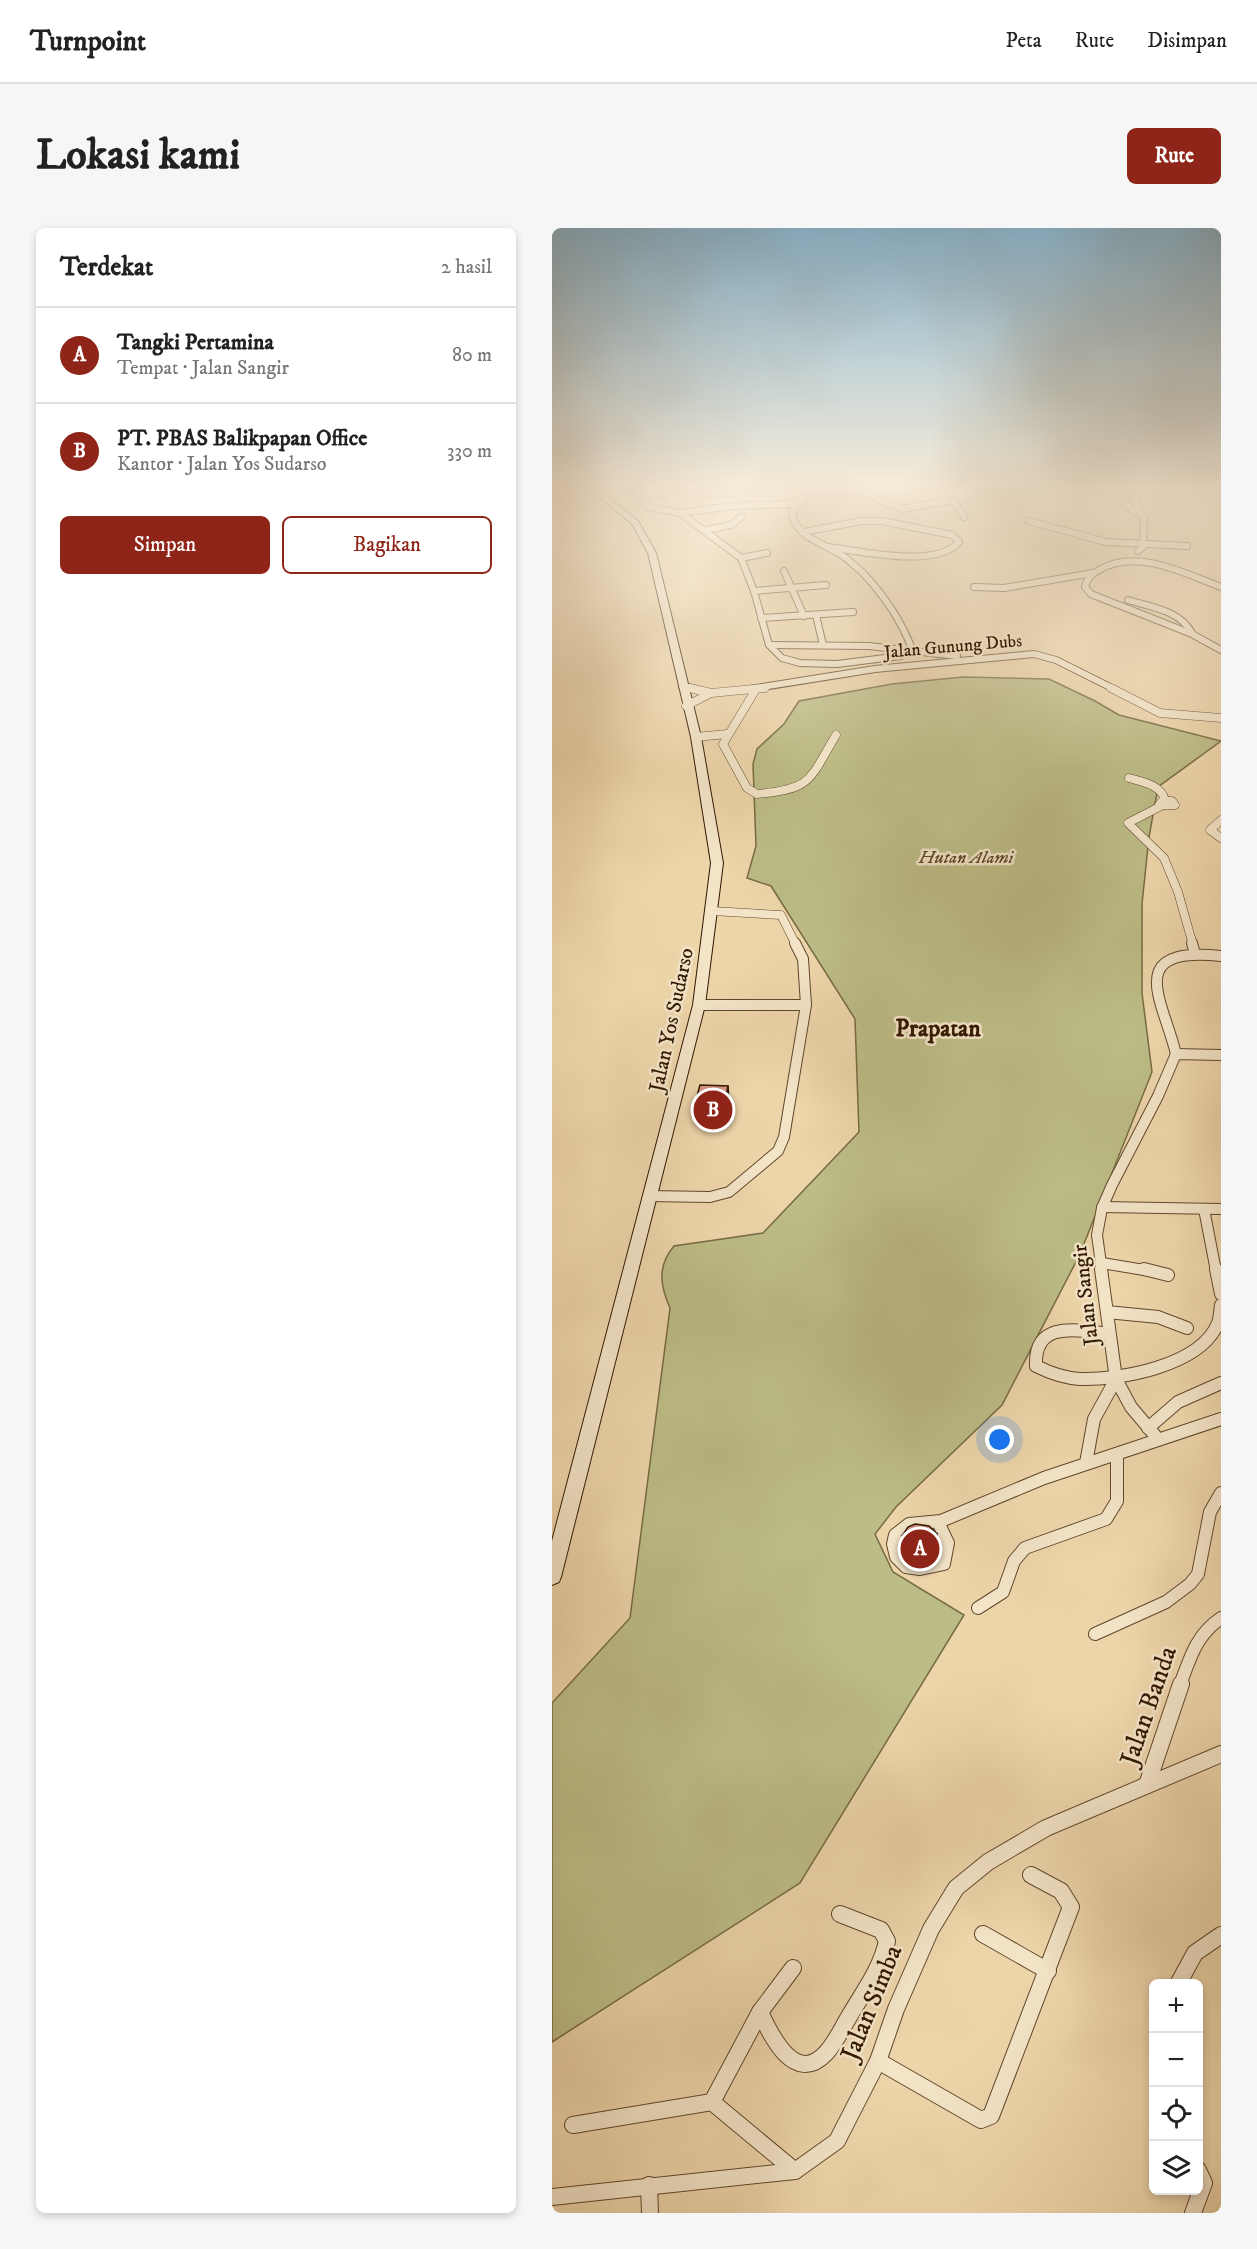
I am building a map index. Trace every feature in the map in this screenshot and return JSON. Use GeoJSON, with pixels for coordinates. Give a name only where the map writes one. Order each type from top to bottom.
{"type":"FeatureCollection","features":[{"type":"Feature","properties":{"kind":"main road","name":"Jalan Yos Sudarso"},"geometry":{"type":"LineString","coordinates":[[552,1577],[648,1196],[699,1005],[712,911],[717,862],[696,737],[686,706],[657,581]]}},
{"type":"Feature","properties":{"kind":"street"},"geometry":{"type":"LineString","coordinates":[[750,581],[769,645],[790,661],[819,665],[901,656],[912,649]]}},
{"type":"Feature","properties":{"kind":"street"},"geometry":{"type":"LineString","coordinates":[[789,581],[804,616]]}},
{"type":"Feature","properties":{"kind":"street"},"geometry":{"type":"LineString","coordinates":[[868,581],[907,632],[912,649]]}},
{"type":"Feature","properties":{"kind":"street"},"geometry":{"type":"LineString","coordinates":[[974,587],[1006,589],[1039,581]]}},
{"type":"Feature","properties":{"kind":"street"},"geometry":{"type":"LineString","coordinates":[[1087,581],[1085,583],[1087,591],[1091,594],[1192,634],[1221,650]]}},
{"type":"Feature","properties":{"kind":"street"},"geometry":{"type":"LineString","coordinates":[[1201,581],[1221,587]]}},
{"type":"Feature","properties":{"kind":"street"},"geometry":{"type":"LineString","coordinates":[[754,591],[826,585]]}},
{"type":"Feature","properties":{"kind":"street"},"geometry":{"type":"LineString","coordinates":[[1117,596],[1174,616],[1188,626],[1192,634]]}},
{"type":"Feature","properties":{"kind":"street"},"geometry":{"type":"LineString","coordinates":[[761,618],[853,612]]}},
{"type":"Feature","properties":{"kind":"street"},"geometry":{"type":"LineString","coordinates":[[816,615],[824,645]]}},
{"type":"Feature","properties":{"kind":"street"},"geometry":{"type":"LineString","coordinates":[[769,645],[788,648],[824,645],[912,649],[974,658]]}},
{"type":"Feature","properties":{"kind":"street","name":"Jalan Gunung Dubs"},"geometry":{"type":"LineString","coordinates":[[711,693],[756,689],[875,669],[1024,654],[1045,656],[1160,713],[1221,718]]}},
{"type":"Feature","properties":{"kind":"street"},"geometry":{"type":"LineString","coordinates":[[682,686],[711,693]]}},
{"type":"Feature","properties":{"kind":"street"},"geometry":{"type":"LineString","coordinates":[[756,689],[727,734],[725,750],[747,788],[757,794],[789,790],[808,782],[836,735]]}},
{"type":"Feature","properties":{"kind":"street"},"geometry":{"type":"LineString","coordinates":[[686,706],[711,693]]}},
{"type":"Feature","properties":{"kind":"street"},"geometry":{"type":"LineString","coordinates":[[696,737],[727,734]]}},
{"type":"Feature","properties":{"kind":"street"},"geometry":{"type":"LineString","coordinates":[[1129,778],[1151,784],[1164,795],[1163,803],[1128,823],[1164,858],[1178,892],[1195,954]]}},
{"type":"Feature","properties":{"kind":"street"},"geometry":{"type":"LineString","coordinates":[[1221,820],[1210,831],[1221,838]]}},
{"type":"Feature","properties":{"kind":"street"},"geometry":{"type":"LineString","coordinates":[[648,1196],[710,1197],[729,1192],[778,1151],[784,1137],[806,1005],[802,959],[781,915],[712,911]]}},
{"type":"Feature","properties":{"kind":"street"},"geometry":{"type":"LineString","coordinates":[[1221,956],[1195,954],[1175,959],[1164,965],[1154,983],[1176,1054],[1221,1055]]}},
{"type":"Feature","properties":{"kind":"street"},"geometry":{"type":"LineString","coordinates":[[699,1005],[806,1005]]}},
{"type":"Feature","properties":{"kind":"street","name":"Jalan Sangir"},"geometry":{"type":"LineString","coordinates":[[1158,1440],[1131,1407],[1116,1379],[1097,1235],[1101,1207],[1147,1118],[1176,1054]]}},
{"type":"Feature","properties":{"kind":"street"},"geometry":{"type":"LineString","coordinates":[[1101,1207],[1220,1211]]}},
{"type":"Feature","properties":{"kind":"street"},"geometry":{"type":"LineString","coordinates":[[1204,1209],[1221,1294]]}},
{"type":"Feature","properties":{"kind":"street"},"geometry":{"type":"LineString","coordinates":[[1102,1263],[1128,1265],[1168,1275]]}},
{"type":"Feature","properties":{"kind":"street"},"geometry":{"type":"LineString","coordinates":[[1109,1334],[1072,1330],[1051,1333],[1045,1336],[1036,1348],[1035,1363],[1040,1369],[1066,1377],[1116,1379],[1156,1369],[1193,1350],[1218,1325],[1221,1305]]}},
{"type":"Feature","properties":{"kind":"street"},"geometry":{"type":"LineString","coordinates":[[1107,1312],[1158,1317],[1186,1328]]}},
{"type":"Feature","properties":{"kind":"street"},"geometry":{"type":"LineString","coordinates":[[1086,1463],[1088,1431],[1105,1394],[1116,1379]]}},
{"type":"Feature","properties":{"kind":"street"},"geometry":{"type":"LineString","coordinates":[[1148,1428],[1178,1402],[1221,1383]]}},
{"type":"Feature","properties":{"kind":"street"},"geometry":{"type":"LineString","coordinates":[[938,1522],[948,1538],[951,1550],[944,1564],[923,1571],[906,1568],[894,1556],[892,1543],[897,1533],[908,1524],[938,1522],[967,1507],[1086,1463],[1221,1419]]}},
{"type":"Feature","properties":{"kind":"street"},"geometry":{"type":"LineString","coordinates":[[978,1608],[1003,1592],[1014,1561],[1025,1548],[1106,1519],[1117,1502],[1117,1454]]}},
{"type":"Feature","properties":{"kind":"street"},"geometry":{"type":"LineString","coordinates":[[1095,1634],[1167,1600],[1193,1583],[1198,1574],[1210,1512],[1221,1493]]}},
{"type":"Feature","properties":{"kind":"street","name":"Jalan Banda"},"geometry":{"type":"LineString","coordinates":[[1147,1785],[1193,1648],[1208,1627],[1221,1618]]}},
{"type":"Feature","properties":{"kind":"street","name":"Jalan Simba"},"geometry":{"type":"LineString","coordinates":[[795,2171],[837,2141],[878,2061],[896,2009],[931,1929],[956,1888],[988,1862],[1046,1828],[1221,1754]]}},
{"type":"Feature","properties":{"kind":"street"},"geometry":{"type":"LineString","coordinates":[[878,2061],[981,2120],[988,2118],[1069,1918],[1070,1900],[1056,1887],[1031,1875]]}},
{"type":"Feature","properties":{"kind":"street"},"geometry":{"type":"LineString","coordinates":[[760,2012],[776,2046],[795,2063],[802,2066],[813,2062],[829,2049],[864,1991],[887,1941],[881,1930],[840,1914]]}},
{"type":"Feature","properties":{"kind":"street"},"geometry":{"type":"LineString","coordinates":[[983,1934],[1048,1971]]}},
{"type":"Feature","properties":{"kind":"street"},"geometry":{"type":"LineString","coordinates":[[1180,1979],[1195,1953],[1221,1935]]}},
{"type":"Feature","properties":{"kind":"street"},"geometry":{"type":"LineString","coordinates":[[712,2102],[760,2012],[793,1968]]}},
{"type":"Feature","properties":{"kind":"street"},"geometry":{"type":"LineString","coordinates":[[573,2126],[712,2102],[795,2171]]}},
{"type":"Feature","properties":{"kind":"street"},"geometry":{"type":"LineString","coordinates":[[552,2197],[795,2171]]}},
{"type":"Feature","properties":{"kind":"street"},"geometry":{"type":"LineString","coordinates":[[649,2185],[650,2213]]}},
{"type":"Feature","properties":{"kind":"street"},"geometry":{"type":"LineString","coordinates":[[1193,2213],[1200,2195]]}},
{"type":"Feature","properties":{"kind":"green space","name":"Hutan Alami"},"geometry":{"type":"Polygon","coordinates":[[[963,677],[1049,679],[1119,715],[1221,741],[1158,787],[1149,837],[1142,904],[1142,993],[1152,1072],[1080,1254],[1002,1405],[896,1507],[875,1534],[893,1572],[964,1615],[800,1883],[552,2042],[552,1703],[630,1618],[670,1308],[662,1284],[665,1261],[674,1246],[763,1233],[859,1132],[855,1019],[771,886],[747,878],[756,846],[753,764],[757,749],[784,724],[799,701],[892,684],[963,677]]]}},
{"type":"Feature","properties":{"kind":"building"},"geometry":{"type":"Polygon","coordinates":[[[700,1085],[728,1086],[724,1105],[695,1103],[700,1085]]]}},
{"type":"Feature","properties":{"kind":"building"},"geometry":{"type":"Polygon","coordinates":[[[915,1524],[929,1526],[937,1534],[933,1548],[910,1549],[902,1536],[908,1527],[915,1524]]]}},
{"type":"Feature","properties":{"kind":"place","name":"PT. PBAS Balikpapan Office"},"geometry":{"type":"Point","coordinates":[713,1110]}},
{"type":"Feature","properties":{"kind":"place","name":"Tangki Pertamina"},"geometry":{"type":"Point","coordinates":[920,1549]}},
{"type":"Feature","properties":{"kind":"district","name":"Prapatan"},"geometry":{"type":"Point","coordinates":[938,1029]}}]}
